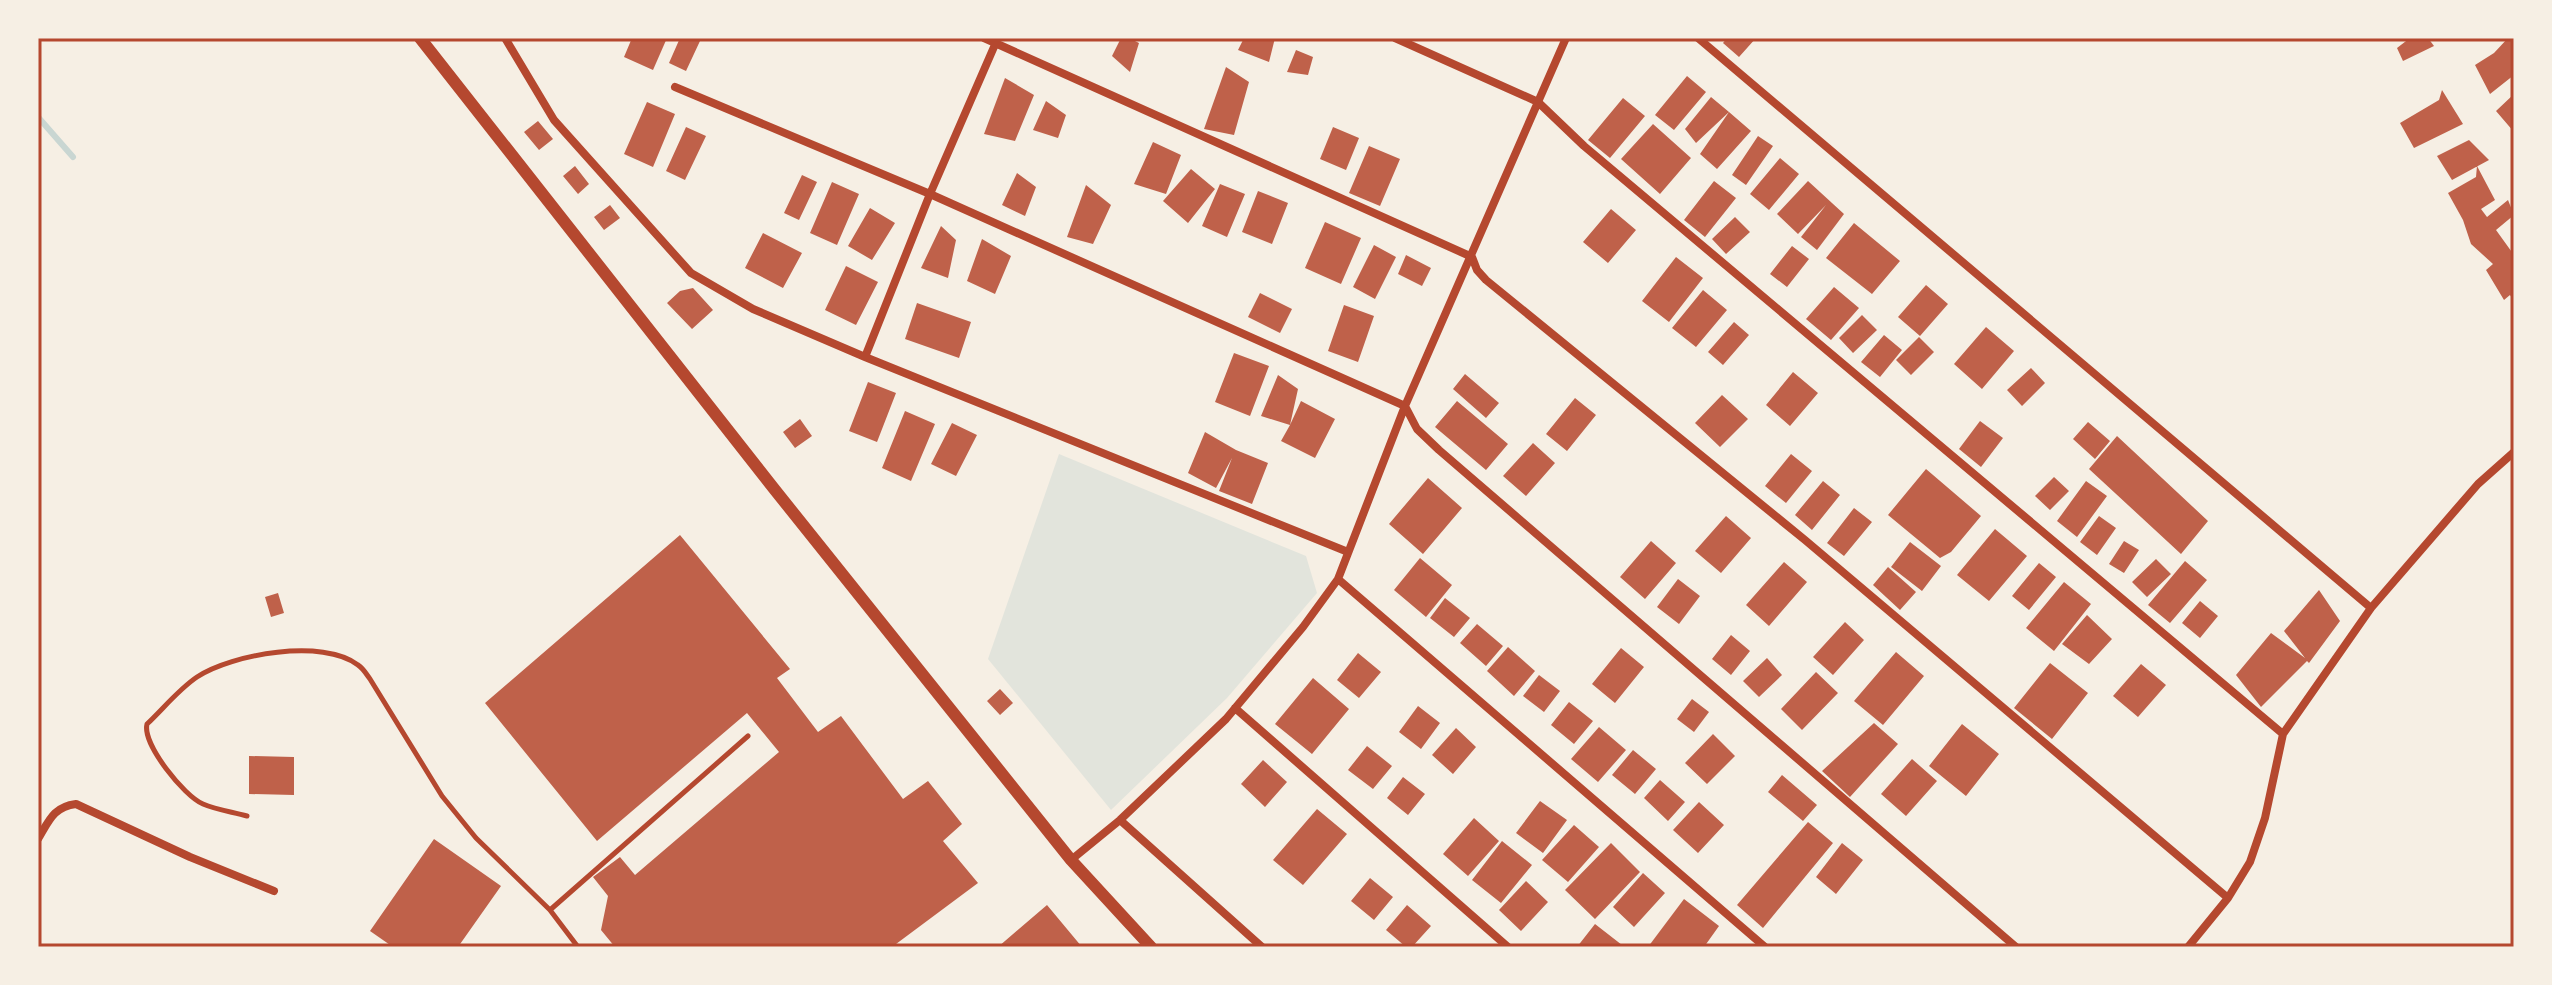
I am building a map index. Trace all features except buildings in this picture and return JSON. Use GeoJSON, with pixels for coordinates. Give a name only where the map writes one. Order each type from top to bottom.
{"type":"FeatureCollection","features":[{"type":"Feature","properties":{"kind":"street"},"geometry":{"type":"LineString","coordinates":[[420,38],[1071,860],[1151,947]]}},
{"type":"Feature","properties":{"kind":"street"},"geometry":{"type":"LineString","coordinates":[[505,38],[554,120],[691,273],[753,309],[865,357],[1348,552]]}},
{"type":"Feature","properties":{"kind":"street"},"geometry":{"type":"LineString","coordinates":[[984,38],[997,40],[1472,257],[1477,270],[1486,280],[1805,540],[2228,898]]}},
{"type":"Feature","properties":{"kind":"street"},"geometry":{"type":"LineString","coordinates":[[1395,38],[1538,102],[1596,156],[2283,734]]}},
{"type":"Feature","properties":{"kind":"street"},"geometry":{"type":"LineString","coordinates":[[1071,860],[1120,820],[1235,708],[1303,627],[1338,579],[1405,406],[1566,38]]}},
{"type":"Feature","properties":{"kind":"street"},"geometry":{"type":"LineString","coordinates":[[1698,38],[2371,608]]}},
{"type":"Feature","properties":{"kind":"street"},"geometry":{"type":"LineString","coordinates":[[865,357],[930,194],[997,40]]}},
{"type":"Feature","properties":{"kind":"street"},"geometry":{"type":"LineString","coordinates":[[675,87],[930,194],[1405,406],[1417,429],[1439,450],[2016,947]]}},
{"type":"Feature","properties":{"kind":"street"},"geometry":{"type":"LineString","coordinates":[[2188,947],[2228,898],[2250,862],[2259,840],[2283,734],[2371,608],[2478,484],[2514,452]]}},
{"type":"Feature","properties":{"kind":"street"},"geometry":{"type":"LineString","coordinates":[[1338,579],[1765,947]]}},
{"type":"Feature","properties":{"kind":"street"},"geometry":{"type":"LineString","coordinates":[[1235,708],[1508,947]]}},
{"type":"Feature","properties":{"kind":"street"},"geometry":{"type":"LineString","coordinates":[[38,839],[52,816],[63,806],[76,804],[190,857],[274,891]]}},
{"type":"Feature","properties":{"kind":"street"},"geometry":{"type":"LineString","coordinates":[[1120,820],[1262,947]]}},
{"type":"Feature","properties":{"kind":"lane"},"geometry":{"type":"LineString","coordinates":[[247,816],[203,804],[188,795],[150,746],[145,733],[147,724],[197,677],[240,657],[289,650],[339,656],[358,665],[370,679],[442,796],[476,838],[550,910],[578,947]]}},
{"type":"Feature","properties":{"kind":"lane"},"geometry":{"type":"LineString","coordinates":[[550,910],[748,736]]}},
{"type":"Feature","properties":{"kind":"shaded area"},"geometry":{"type":"Polygon","coordinates":[[[1059,454],[1306,556],[1317,593],[1227,698],[1111,810],[988,659],[1059,454]]]}},
{"type":"Feature","properties":{"kind":"waterway"},"geometry":{"type":"LineString","coordinates":[[38,117],[73,157]]}}]}
